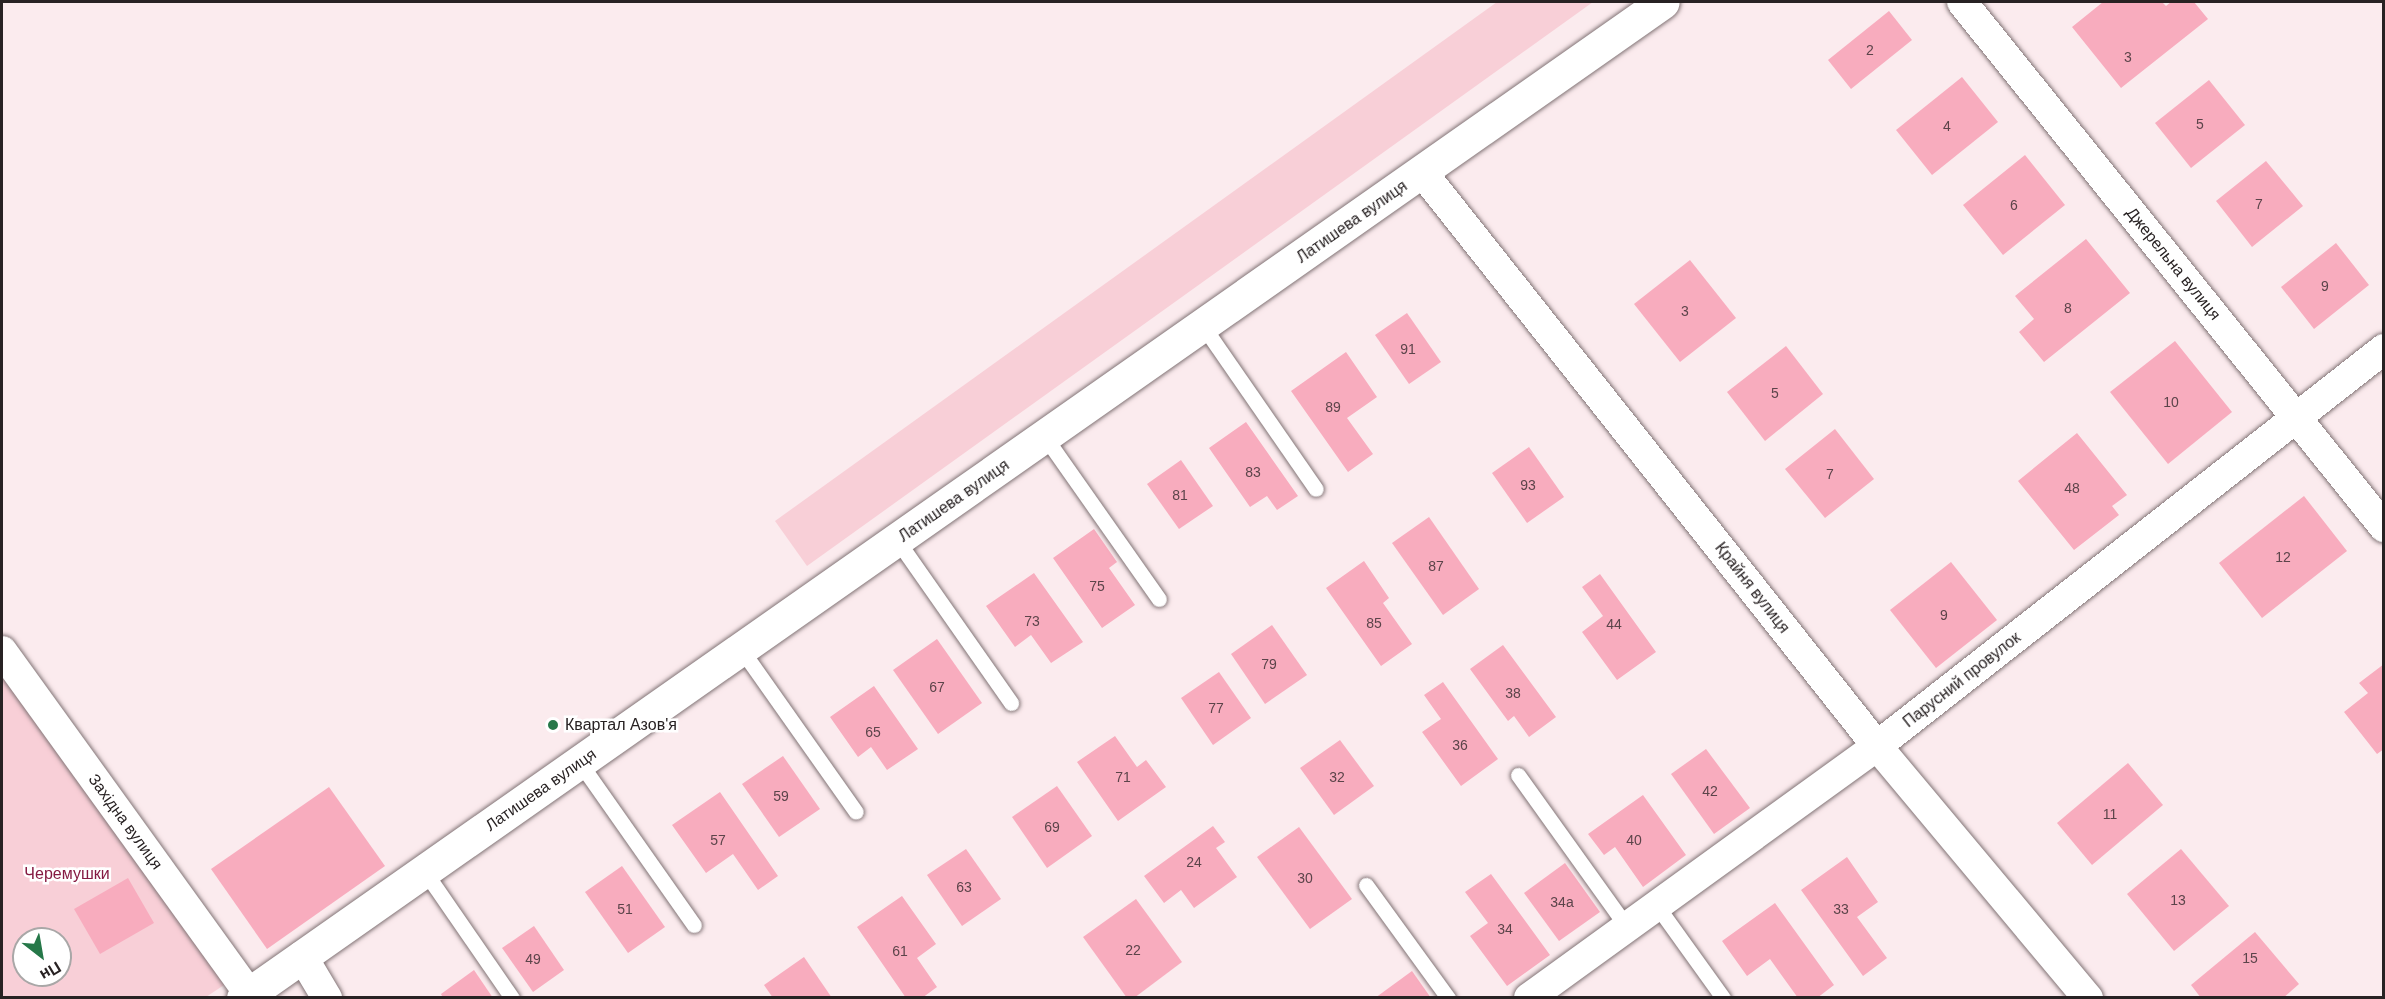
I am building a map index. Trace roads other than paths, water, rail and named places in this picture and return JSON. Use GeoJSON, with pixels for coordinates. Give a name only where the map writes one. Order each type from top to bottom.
{"type":"FeatureCollection","features":[{"type":"Feature","properties":{"kind":"street","name":"Латишева вулиця"},"geometry":{"type":"LineString","coordinates":[[246,995],[425,872],[1663,2]]}},
{"type":"Feature","properties":{"kind":"street","name":"Джерельна вулиця"},"geometry":{"type":"LineString","coordinates":[[1962,2],[2384,527]]}},
{"type":"Feature","properties":{"kind":"street","name":"Крайня вулиця"},"geometry":{"type":"LineString","coordinates":[[1422,172],[1877,746],[2088,998]]}},
{"type":"Feature","properties":{"kind":"street","name":"Парусний провулок"},"geometry":{"type":"LineString","coordinates":[[1530,998],[1877,746],[2384,349]]}},
{"type":"Feature","properties":{"kind":"street","name":"Західна вулиця"},"geometry":{"type":"LineString","coordinates":[[2,651],[246,995]]}},
{"type":"Feature","properties":{"kind":"street"},"geometry":{"type":"LineString","coordinates":[[302,957],[327,998]]}},
{"type":"Feature","properties":{"kind":"lane"},"geometry":{"type":"LineString","coordinates":[[1203,326],[1316,489]]}},
{"type":"Feature","properties":{"kind":"lane"},"geometry":{"type":"LineString","coordinates":[[1045,437],[1159,599]]}},
{"type":"Feature","properties":{"kind":"lane"},"geometry":{"type":"LineString","coordinates":[[897,540],[1011,703]]}},
{"type":"Feature","properties":{"kind":"lane"},"geometry":{"type":"LineString","coordinates":[[741,649],[856,812]]}},
{"type":"Feature","properties":{"kind":"lane"},"geometry":{"type":"LineString","coordinates":[[580,762],[694,925]]}},
{"type":"Feature","properties":{"kind":"lane"},"geometry":{"type":"LineString","coordinates":[[1518,775],[1627,927]]}},
{"type":"Feature","properties":{"kind":"lane"},"geometry":{"type":"LineString","coordinates":[[425,872],[512,998]]}},
{"type":"Feature","properties":{"kind":"lane"},"geometry":{"type":"LineString","coordinates":[[1366,885],[1448,998]]}},
{"type":"Feature","properties":{"kind":"lane"},"geometry":{"type":"LineString","coordinates":[[1657,906],[1723,998]]}},
{"type":"Feature","properties":{"kind":"place","name":"Квартал Азов'я"},"geometry":{"type":"Point","coordinates":[553,725]}},
{"type":"Feature","properties":{"kind":"park label","name":"Черемушки"},"geometry":{"type":"Point","coordinates":[67,874]}}]}
